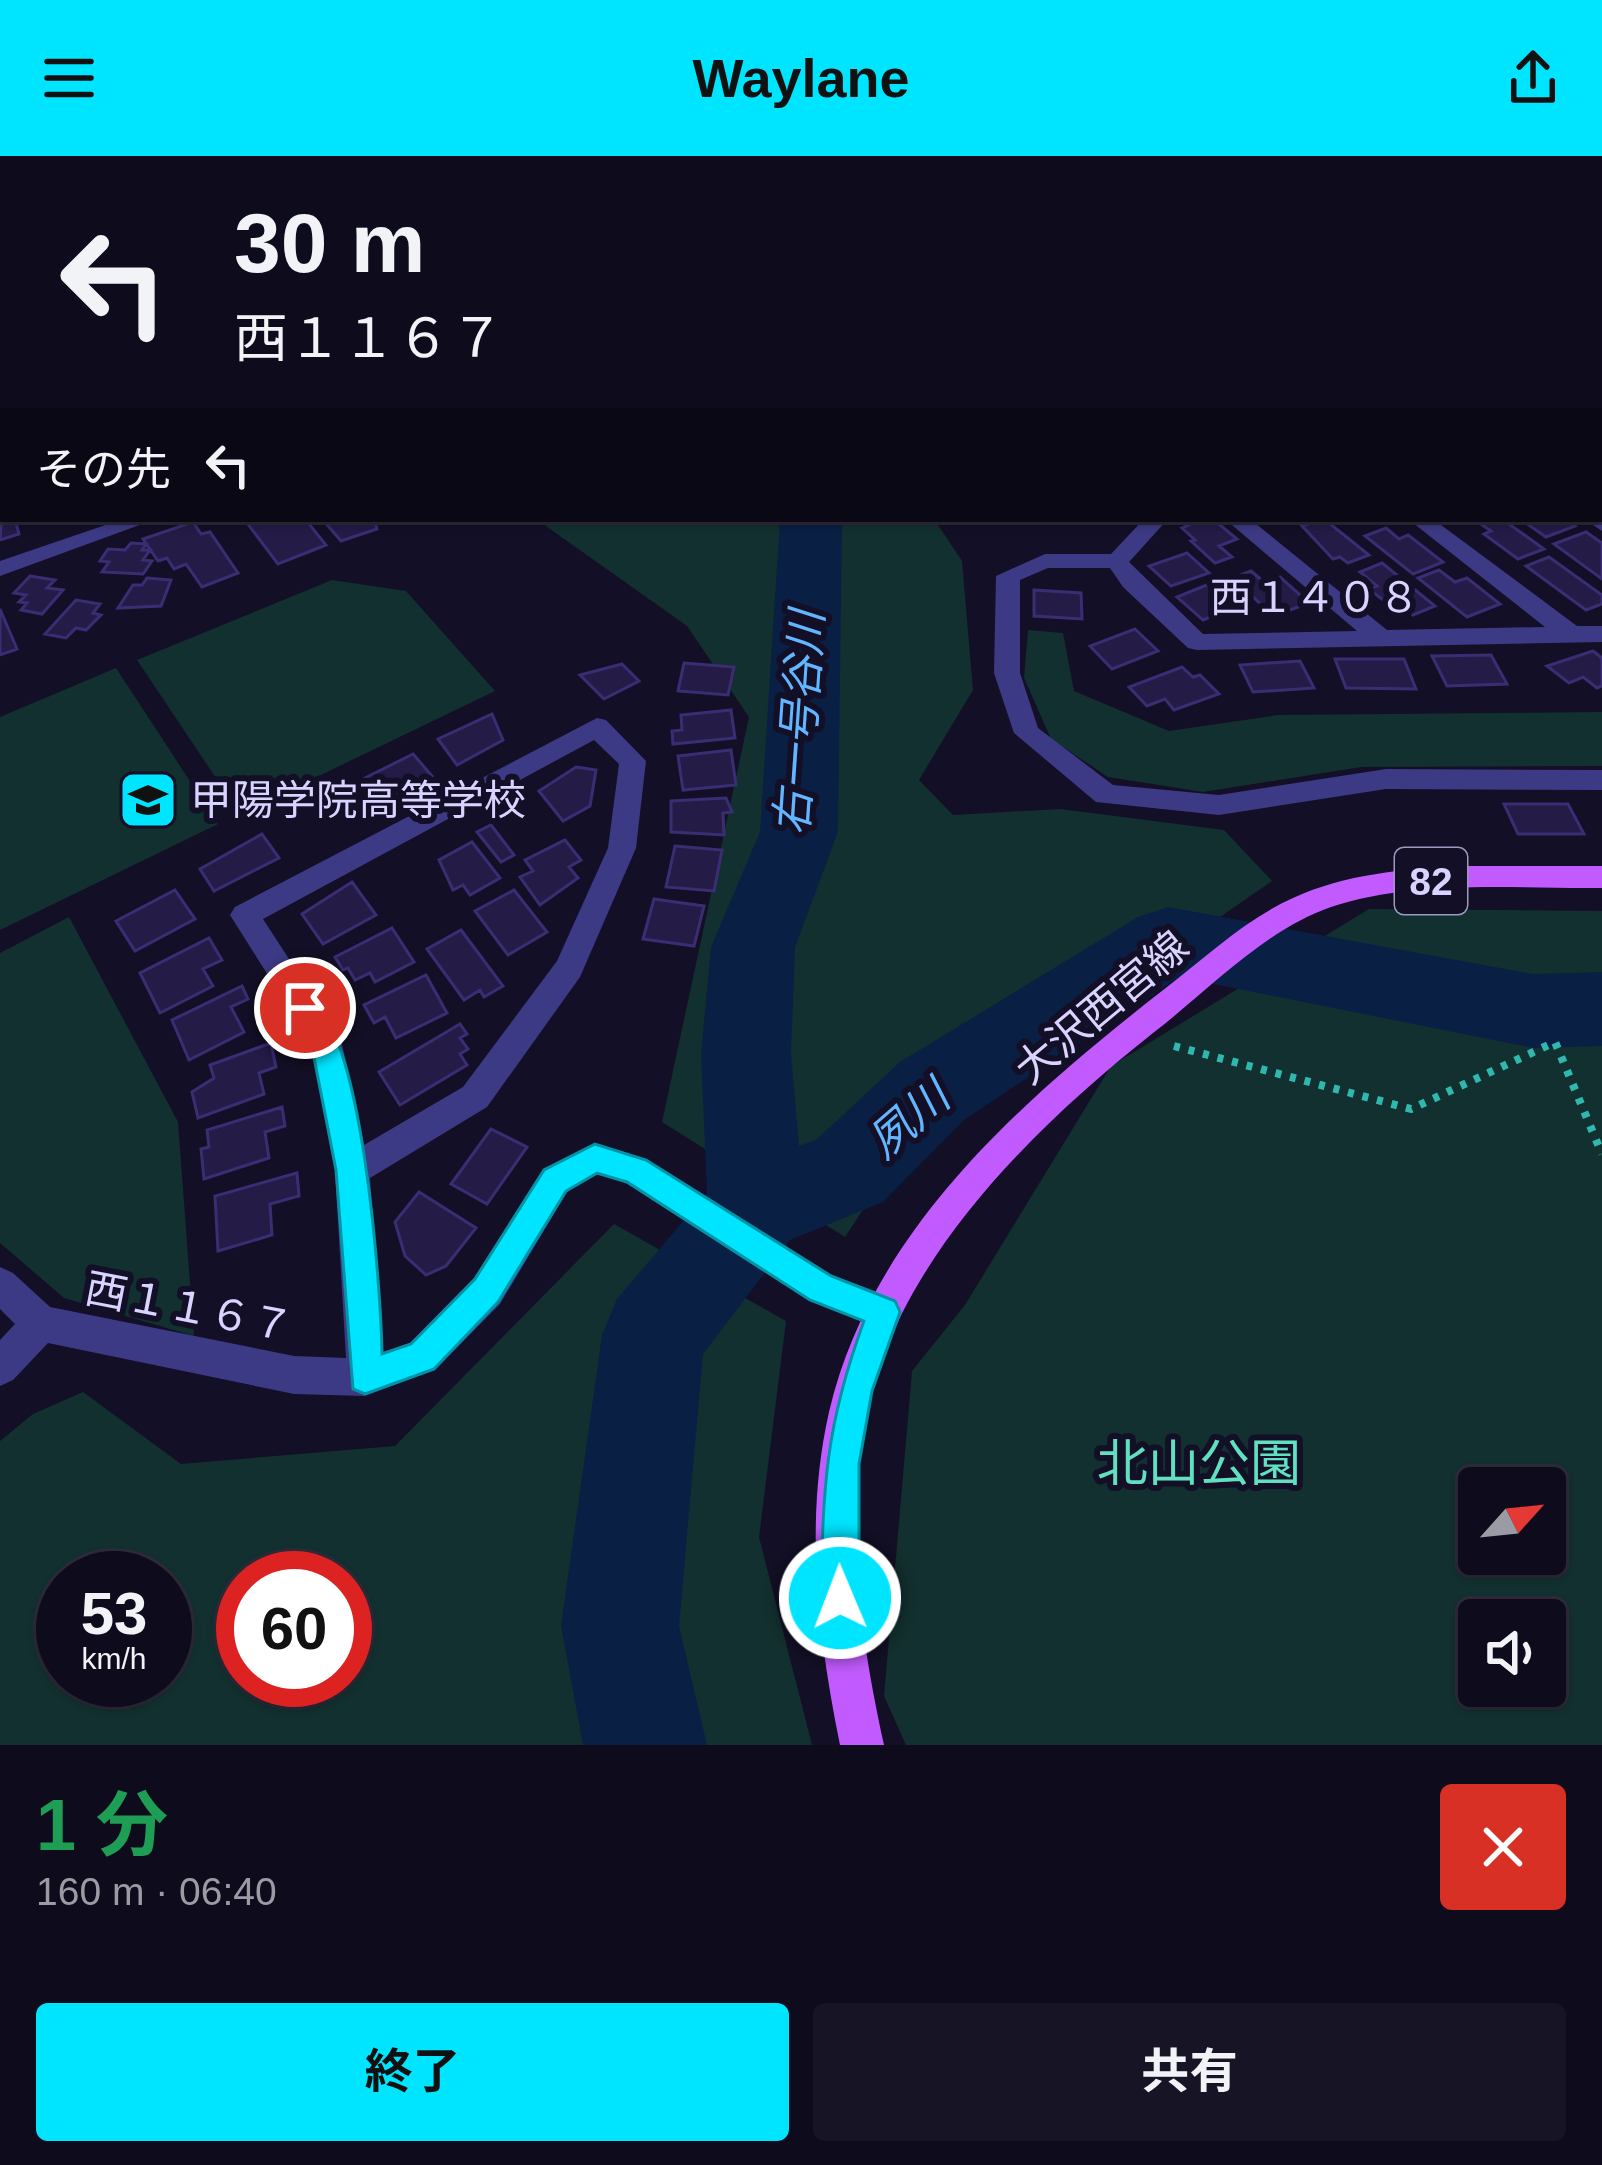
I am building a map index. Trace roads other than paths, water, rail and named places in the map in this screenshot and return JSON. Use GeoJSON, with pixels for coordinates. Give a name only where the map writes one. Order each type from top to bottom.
{"type":"FeatureCollection","features":[{"type":"Feature","properties":{"kind":"main road","name":"大沢西宮線"},"geometry":{"type":"LineString","coordinates":[[862,1745],[842,1635],[841,1464],[855,1391],[884,1312],[938,1229],[1006,1150],[1120,1040],[1269,929],[1320,898],[1406,881],[1602,877]]}},
{"type":"Feature","properties":{"kind":"street"},"geometry":{"type":"LineString","coordinates":[[0,569],[136,522]]}},
{"type":"Feature","properties":{"kind":"street"},"geometry":{"type":"LineString","coordinates":[[1154,522],[1117,561],[1045,561],[1008,576],[1007,673],[1027,733],[1106,795],[1219,805],[1386,779],[1602,780]]}},
{"type":"Feature","properties":{"kind":"street"},"geometry":{"type":"LineString","coordinates":[[1240,522],[1378,636]]}},
{"type":"Feature","properties":{"kind":"street"},"geometry":{"type":"LineString","coordinates":[[1423,522],[1572,634]]}},
{"type":"Feature","properties":{"kind":"street","name":"西１４０８"},"geometry":{"type":"LineString","coordinates":[[1117,561],[1131,582],[1197,643],[1602,634]]}},
{"type":"Feature","properties":{"kind":"street"},"geometry":{"type":"LineString","coordinates":[[352,1170],[475,1097],[569,968],[622,848],[633,761],[597,727],[245,915],[325,1040],[352,1170],[364,1295],[365,1377]]}},
{"type":"Feature","properties":{"kind":"street","name":"西１１６７"},"geometry":{"type":"LineString","coordinates":[[0,1285],[41,1323],[295,1375],[365,1377],[422,1358],[487,1291],[555,1180],[595,1158],[635,1170],[821,1288],[884,1312]]}},
{"type":"Feature","properties":{"kind":"street"},"geometry":{"type":"LineString","coordinates":[[0,1367],[41,1323]]}},
{"type":"Feature","properties":{"kind":"waterway","name":"右一号谷川"},"geometry":{"type":"LineString","coordinates":[[756,1208],[746,1054],[753,947],[799,832],[811,522]]}},
{"type":"Feature","properties":{"kind":"waterway","name":"夙川"},"geometry":{"type":"LineString","coordinates":[[756,1208],[849,1171],[932,1091],[1168,941],[1533,1011],[1602,1009]]}},
{"type":"Feature","properties":{"kind":"waterway","name":"夙川"},"geometry":{"type":"LineString","coordinates":[[645,1745],[620,1626],[653,1335],[756,1208]]}},
{"type":"Feature","properties":{"kind":"place","name":"甲陽学院高等学校"},"geometry":{"type":"Point","coordinates":[148,800]}},
{"type":"Feature","properties":{"kind":"park label","name":"北山公園"},"geometry":{"type":"Point","coordinates":[1199,1463]}}]}
